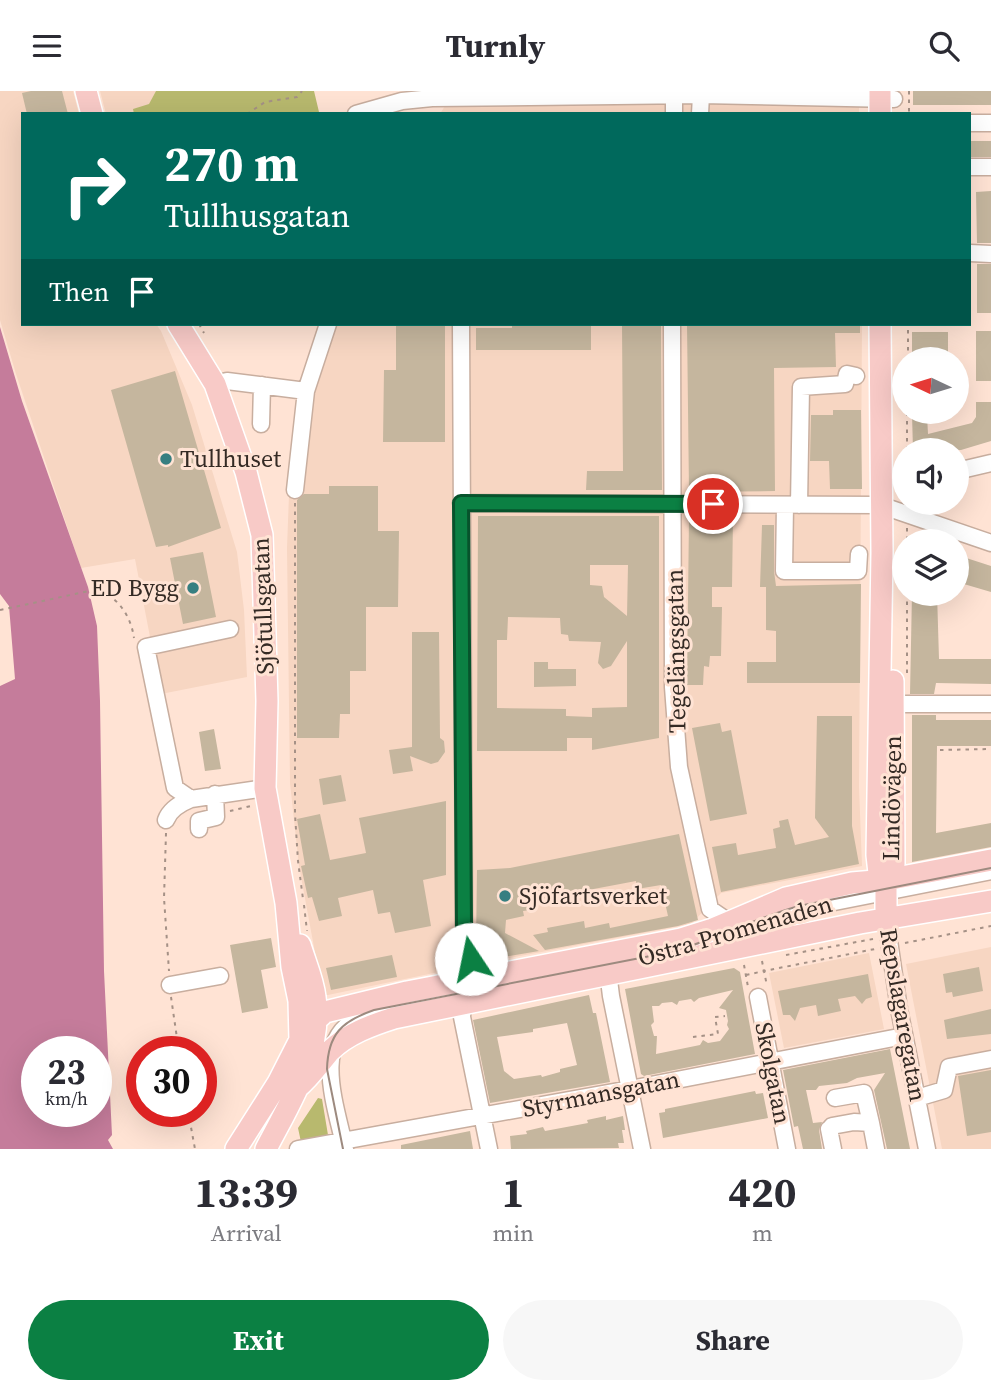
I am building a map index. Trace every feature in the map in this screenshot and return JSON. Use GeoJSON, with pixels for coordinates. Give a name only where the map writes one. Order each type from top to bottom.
{"type":"FeatureCollection","features":[{"type":"Feature","properties":{"kind":"main road"},"geometry":{"type":"LineString","coordinates":[[86,91],[91,112]]}},
{"type":"Feature","properties":{"kind":"main road","name":"Lindövägen"},"geometry":{"type":"LineString","coordinates":[[880,326],[892,496]]}},
{"type":"Feature","properties":{"kind":"main road","name":"Lindövägen"},"geometry":{"type":"LineString","coordinates":[[893,326],[893,438]]}},
{"type":"Feature","properties":{"kind":"main road","name":"Sjötullsgatan"},"geometry":{"type":"LineString","coordinates":[[184,329],[215,384],[252,492],[262,535],[267,701],[265,788],[286,903],[292,967],[300,1004],[300,1040],[258,1118],[236,1149]]}},
{"type":"Feature","properties":{"kind":"main road","name":"Lindövägen"},"geometry":{"type":"LineString","coordinates":[[886,886],[879,873],[877,855],[882,553],[892,514]]}},
{"type":"Feature","properties":{"kind":"main road","name":"Lindövägen"},"geometry":{"type":"LineString","coordinates":[[886,886],[894,865],[893,515]]}},
{"type":"Feature","properties":{"kind":"main road","name":"Östra Promenaden"},"geometry":{"type":"LineString","coordinates":[[297,1088],[331,1051],[350,1037],[467,988],[558,963],[604,965],[632,949],[693,936],[786,898],[852,883],[886,886],[991,860]]}},
{"type":"Feature","properties":{"kind":"main road","name":"Repslagaregatan"},"geometry":{"type":"LineString","coordinates":[[886,886],[886,920]]}},
{"type":"Feature","properties":{"kind":"main road","name":"Östra Promenaden"},"geometry":{"type":"LineString","coordinates":[[317,1017],[325,1012],[367,1000],[467,988],[991,901]]}},
{"type":"Feature","properties":{"kind":"main road","name":"Sjötullsgatan"},"geometry":{"type":"LineString","coordinates":[[266,1149],[297,1088],[313,1048],[317,1017],[314,989],[286,903]]}},
{"type":"Feature","properties":{"kind":"main road"},"geometry":{"type":"LineString","coordinates":[[300,1040],[317,1017]]}},
{"type":"Feature","properties":{"kind":"street"},"geometry":{"type":"LineString","coordinates":[[363,112],[399,102],[432,98],[464,106],[544,93],[892,102]]}},
{"type":"Feature","properties":{"kind":"street"},"geometry":{"type":"LineString","coordinates":[[674,95],[674,112]]}},
{"type":"Feature","properties":{"kind":"street"},"geometry":{"type":"LineString","coordinates":[[700,112],[701,95]]}},
{"type":"Feature","properties":{"kind":"street"},"geometry":{"type":"LineString","coordinates":[[971,123],[991,123]]}},
{"type":"Feature","properties":{"kind":"street"},"geometry":{"type":"LineString","coordinates":[[971,167],[991,167]]}},
{"type":"Feature","properties":{"kind":"street"},"geometry":{"type":"LineString","coordinates":[[971,253],[991,254]]}},
{"type":"Feature","properties":{"kind":"street"},"geometry":{"type":"LineString","coordinates":[[295,490],[306,391],[327,326]]}},
{"type":"Feature","properties":{"kind":"street"},"geometry":{"type":"LineString","coordinates":[[461,326],[464,927],[474,969],[467,988],[462,1017],[489,1149]]}},
{"type":"Feature","properties":{"kind":"street","name":"Tegelängsgatan"},"geometry":{"type":"LineString","coordinates":[[672,326],[673,687],[679,767],[710,909],[729,922]]}},
{"type":"Feature","properties":{"kind":"street"},"geometry":{"type":"LineString","coordinates":[[856,376],[847,374],[845,384],[802,387],[784,571],[858,571],[859,554]]}},
{"type":"Feature","properties":{"kind":"street"},"geometry":{"type":"LineString","coordinates":[[215,384],[227,381],[306,391]]}},
{"type":"Feature","properties":{"kind":"street"},"geometry":{"type":"LineString","coordinates":[[261,425],[262,385]]}},
{"type":"Feature","properties":{"kind":"street"},"geometry":{"type":"LineString","coordinates":[[969,468],[991,463]]}},
{"type":"Feature","properties":{"kind":"street"},"geometry":{"type":"LineString","coordinates":[[461,503],[674,503],[892,510]]}},
{"type":"Feature","properties":{"kind":"street"},"geometry":{"type":"LineString","coordinates":[[908,515],[991,543]]}},
{"type":"Feature","properties":{"kind":"street"},"geometry":{"type":"LineString","coordinates":[[191,799],[176,788],[146,646],[230,629]]}},
{"type":"Feature","properties":{"kind":"street"},"geometry":{"type":"LineString","coordinates":[[893,704],[991,704]]}},
{"type":"Feature","properties":{"kind":"street"},"geometry":{"type":"LineString","coordinates":[[166,820],[180,803],[191,799],[265,788]]}},
{"type":"Feature","properties":{"kind":"street"},"geometry":{"type":"LineString","coordinates":[[199,829],[199,821],[216,817],[215,794]]}},
{"type":"Feature","properties":{"kind":"street","name":"Östra Promenaden"},"geometry":{"type":"LineString","coordinates":[[331,1051],[343,1029],[366,1016],[604,965],[689,950],[799,909],[886,886],[991,871]]}},
{"type":"Feature","properties":{"kind":"street","name":"Repslagaregatan"},"geometry":{"type":"LineString","coordinates":[[886,920],[904,1036],[927,1149]]}},
{"type":"Feature","properties":{"kind":"street"},"geometry":{"type":"LineString","coordinates":[[558,963],[580,972]]}},
{"type":"Feature","properties":{"kind":"street"},"geometry":{"type":"LineString","coordinates":[[604,965],[642,1149]]}},
{"type":"Feature","properties":{"kind":"street"},"geometry":{"type":"LineString","coordinates":[[170,985],[220,976]]}},
{"type":"Feature","properties":{"kind":"street","name":"Skolgatan"},"geometry":{"type":"LineString","coordinates":[[758,997],[787,1149]]}},
{"type":"Feature","properties":{"kind":"street","name":"Styrmansgatan"},"geometry":{"type":"LineString","coordinates":[[298,1149],[344,1145],[904,1036]]}},
{"type":"Feature","properties":{"kind":"street"},"geometry":{"type":"LineString","coordinates":[[331,1051],[330,1065],[344,1145]]}},
{"type":"Feature","properties":{"kind":"street"},"geometry":{"type":"LineString","coordinates":[[917,1098],[944,1090],[949,1067],[991,1059]]}},
{"type":"Feature","properties":{"kind":"street"},"geometry":{"type":"LineString","coordinates":[[835,1098],[864,1093],[876,1149]]}},
{"type":"Feature","properties":{"kind":"street"},"geometry":{"type":"LineString","coordinates":[[833,1149],[831,1127],[871,1122]]}},
{"type":"Feature","properties":{"kind":"path"},"geometry":{"type":"LineString","coordinates":[[250,112],[265,102],[297,97],[302,91]]}},
{"type":"Feature","properties":{"kind":"path"},"geometry":{"type":"LineString","coordinates":[[908,326],[908,347]]}},
{"type":"Feature","properties":{"kind":"path"},"geometry":{"type":"LineString","coordinates":[[295,490],[295,814],[308,935]]}},
{"type":"Feature","properties":{"kind":"path"},"geometry":{"type":"LineString","coordinates":[[0,610],[94,590]]}},
{"type":"Feature","properties":{"kind":"path"},"geometry":{"type":"LineString","coordinates":[[940,750],[991,750]]}},
{"type":"Feature","properties":{"kind":"path"},"geometry":{"type":"LineString","coordinates":[[166,820],[164,898],[177,1036]]}},
{"type":"Feature","properties":{"kind":"path"},"geometry":{"type":"LineString","coordinates":[[926,939],[991,926]]}},
{"type":"Feature","properties":{"kind":"path"},"geometry":{"type":"LineString","coordinates":[[762,959],[764,971],[866,951]]}},
{"type":"Feature","properties":{"kind":"path"},"geometry":{"type":"LineString","coordinates":[[744,962],[746,975]]}},
{"type":"Feature","properties":{"kind":"path"},"geometry":{"type":"LineString","coordinates":[[693,1037],[718,1034],[715,1017],[725,1016]]}},
{"type":"Feature","properties":{"kind":"path"},"geometry":{"type":"LineString","coordinates":[[191,1127],[195,1149]]}},
{"type":"Feature","properties":{"kind":"shaded area"},"geometry":{"type":"Polygon","coordinates":[[[0,91],[73,91],[78,112],[21,112],[21,326],[157,326],[161,331],[192,405],[237,552],[244,610],[247,677],[161,694],[135,559],[81,568],[0,320],[0,91]]]}},
{"type":"Feature","properties":{"kind":"shaded area"},"geometry":{"type":"Polygon","coordinates":[[[100,91],[156,91],[149,105],[134,109],[134,112],[105,112],[100,91]]]}},
{"type":"Feature","properties":{"kind":"shaded area"},"geometry":{"type":"Polygon","coordinates":[[[156,91],[314,91],[319,112],[134,112],[133,109],[149,104],[156,91]]]}},
{"type":"Feature","properties":{"kind":"shaded area"},"geometry":{"type":"Polygon","coordinates":[[[454,91],[859,91],[859,112],[441,112],[454,91]]]}},
{"type":"Feature","properties":{"kind":"shaded area"},"geometry":{"type":"Polygon","coordinates":[[[322,326],[862,326],[859,787],[862,866],[721,893],[691,924],[323,996],[299,866],[290,783],[287,548],[296,420],[322,326]]]}},
{"type":"Feature","properties":{"kind":"shaded area"},"geometry":{"type":"Polygon","coordinates":[[[0,327],[22,401],[88,587],[97,626],[100,701],[107,1036],[21,1036],[21,1127],[112,1127],[112,1135],[108,1140],[113,1149],[0,1149],[0,686],[15,679],[9,606],[0,594],[0,327]]]}},
{"type":"Feature","properties":{"kind":"shaded area"},"geometry":{"type":"Polygon","coordinates":[[[991,947],[991,1149],[942,1149],[906,964],[991,947]]]}},
{"type":"Feature","properties":{"kind":"shaded area"},"geometry":{"type":"Polygon","coordinates":[[[869,953],[884,1029],[784,1048],[769,973],[869,953]]]}},
{"type":"Feature","properties":{"kind":"shaded area"},"geometry":{"type":"Polygon","coordinates":[[[318,1098],[322,1099],[328,1135],[301,1142],[298,1128],[318,1098]]]}},
{"type":"Feature","properties":{"kind":"building"},"geometry":{"type":"Polygon","coordinates":[[[62,91],[67,112],[27,112],[22,93],[62,91]]]}},
{"type":"Feature","properties":{"kind":"building"},"geometry":{"type":"Polygon","coordinates":[[[913,91],[991,91],[991,105],[913,105],[913,91]]]}},
{"type":"Feature","properties":{"kind":"building"},"geometry":{"type":"Polygon","coordinates":[[[971,141],[991,141],[991,157],[971,157],[971,141]]]}},
{"type":"Feature","properties":{"kind":"building"},"geometry":{"type":"Polygon","coordinates":[[[991,191],[991,243],[977,243],[976,192],[991,191]]]}},
{"type":"Feature","properties":{"kind":"building"},"geometry":{"type":"Polygon","coordinates":[[[977,264],[991,264],[991,313],[977,313],[977,264]]]}},
{"type":"Feature","properties":{"kind":"building"},"geometry":{"type":"Polygon","coordinates":[[[396,326],[445,326],[445,442],[383,442],[384,370],[396,370],[396,326]]]}},
{"type":"Feature","properties":{"kind":"building"},"geometry":{"type":"Polygon","coordinates":[[[591,326],[591,350],[476,350],[476,328],[591,326]]]}},
{"type":"Feature","properties":{"kind":"building"},"geometry":{"type":"Polygon","coordinates":[[[622,326],[661,326],[662,490],[586,490],[587,471],[623,471],[622,326]]]}},
{"type":"Feature","properties":{"kind":"building"},"geometry":{"type":"Polygon","coordinates":[[[687,326],[860,326],[860,333],[835,333],[836,367],[774,368],[775,491],[689,492],[687,326]]]}},
{"type":"Feature","properties":{"kind":"building"},"geometry":{"type":"Polygon","coordinates":[[[976,331],[991,331],[991,381],[976,381],[976,331]]]}},
{"type":"Feature","properties":{"kind":"building"},"geometry":{"type":"Polygon","coordinates":[[[912,332],[948,332],[948,347],[912,347],[912,332]]]}},
{"type":"Feature","properties":{"kind":"building","name":"Tullhuset"},"geometry":{"type":"Polygon","coordinates":[[[175,371],[221,528],[168,547],[156,547],[111,390],[175,371]]]}},
{"type":"Feature","properties":{"kind":"building"},"geometry":{"type":"Polygon","coordinates":[[[976,402],[991,402],[991,441],[969,448],[969,438],[913,438],[912,424],[927,424],[928,434],[972,423],[976,417],[976,402]]]}},
{"type":"Feature","properties":{"kind":"building"},"geometry":{"type":"Polygon","coordinates":[[[833,410],[861,410],[862,489],[830,489],[829,461],[810,461],[811,415],[833,415],[833,410]]]}},
{"type":"Feature","properties":{"kind":"building"},"geometry":{"type":"Polygon","coordinates":[[[329,486],[378,486],[378,531],[399,531],[398,607],[366,607],[366,671],[350,671],[350,714],[340,714],[339,738],[297,738],[297,500],[304,494],[329,494],[329,486]]]}},
{"type":"Feature","properties":{"kind":"building"},"geometry":{"type":"Polygon","coordinates":[[[478,516],[659,516],[659,738],[592,750],[592,738],[567,738],[567,751],[477,751],[478,516]],[[590,565],[590,585],[602,586],[604,597],[627,616],[628,565],[590,565]],[[508,617],[507,640],[497,640],[497,708],[566,709],[566,716],[592,717],[592,708],[627,707],[627,641],[611,666],[603,669],[598,663],[601,642],[569,641],[568,635],[561,634],[560,618],[508,617]]]}},
{"type":"Feature","properties":{"kind":"building"},"geometry":{"type":"Polygon","coordinates":[[[689,517],[733,518],[732,587],[712,587],[712,607],[722,607],[721,656],[710,656],[709,667],[704,666],[703,685],[687,685],[689,517]]]}},
{"type":"Feature","properties":{"kind":"building"},"geometry":{"type":"Polygon","coordinates":[[[762,525],[774,525],[776,586],[861,584],[860,683],[747,683],[747,662],[776,662],[776,631],[766,630],[766,587],[760,587],[762,525]]]}},
{"type":"Feature","properties":{"kind":"building","name":"ED Bygg"},"geometry":{"type":"Polygon","coordinates":[[[203,552],[216,617],[183,624],[170,558],[203,552]]]}},
{"type":"Feature","properties":{"kind":"building"},"geometry":{"type":"Polygon","coordinates":[[[969,559],[991,566],[991,592],[969,586],[969,559]]]}},
{"type":"Feature","properties":{"kind":"building"},"geometry":{"type":"Polygon","coordinates":[[[912,606],[937,606],[939,659],[991,659],[991,684],[936,683],[934,694],[910,694],[912,606]]]}},
{"type":"Feature","properties":{"kind":"building"},"geometry":{"type":"Polygon","coordinates":[[[412,632],[439,632],[440,738],[444,741],[445,752],[438,762],[431,764],[410,756],[413,771],[393,774],[389,750],[412,747],[412,632]]]}},
{"type":"Feature","properties":{"kind":"building"},"geometry":{"type":"Polygon","coordinates":[[[534,662],[548,662],[548,669],[576,669],[576,686],[534,687],[534,662]]]}},
{"type":"Feature","properties":{"kind":"building"},"geometry":{"type":"Polygon","coordinates":[[[912,715],[936,715],[936,720],[991,720],[991,746],[937,746],[936,833],[991,823],[991,847],[912,862],[912,715]]]}},
{"type":"Feature","properties":{"kind":"building"},"geometry":{"type":"Polygon","coordinates":[[[817,716],[852,716],[852,826],[859,864],[721,892],[712,847],[736,843],[738,855],[776,848],[773,829],[780,827],[779,821],[788,819],[795,845],[829,837],[815,818],[817,716]]]}},
{"type":"Feature","properties":{"kind":"building"},"geometry":{"type":"Polygon","coordinates":[[[720,723],[722,732],[731,730],[747,814],[710,821],[692,728],[720,723]]]}},
{"type":"Feature","properties":{"kind":"building"},"geometry":{"type":"Polygon","coordinates":[[[214,729],[221,769],[205,771],[199,732],[214,729]]]}},
{"type":"Feature","properties":{"kind":"building"},"geometry":{"type":"Polygon","coordinates":[[[341,775],[346,801],[323,805],[319,779],[341,775]]]}},
{"type":"Feature","properties":{"kind":"building"},"geometry":{"type":"Polygon","coordinates":[[[446,801],[446,875],[423,880],[431,926],[395,933],[390,912],[378,914],[373,890],[338,898],[342,916],[319,921],[312,897],[308,898],[301,866],[305,865],[297,819],[320,814],[330,860],[366,853],[359,818],[446,801]]]}},
{"type":"Feature","properties":{"kind":"building","name":"Sjöfartsverket"},"geometry":{"type":"Polygon","coordinates":[[[679,834],[698,920],[545,950],[533,935],[548,932],[547,928],[584,921],[585,928],[609,923],[610,928],[668,916],[661,885],[637,889],[636,881],[530,901],[531,910],[523,911],[524,916],[506,920],[505,933],[539,951],[497,958],[476,945],[477,870],[510,868],[679,834]]]}},
{"type":"Feature","properties":{"kind":"building"},"geometry":{"type":"Polygon","coordinates":[[[271,938],[276,967],[261,970],[268,1008],[242,1013],[230,945],[271,938]]]}},
{"type":"Feature","properties":{"kind":"building"},"geometry":{"type":"Polygon","coordinates":[[[392,955],[397,977],[331,990],[326,968],[392,955]]]}},
{"type":"Feature","properties":{"kind":"building"},"geometry":{"type":"Polygon","coordinates":[[[979,967],[983,991],[953,997],[952,992],[946,993],[943,974],[979,967]]]}},
{"type":"Feature","properties":{"kind":"building"},"geometry":{"type":"Polygon","coordinates":[[[734,968],[740,972],[755,1054],[644,1076],[641,1074],[625,989],[734,968]],[[733,990],[699,998],[694,1002],[691,999],[679,1001],[677,1005],[672,1002],[652,1006],[654,1022],[651,1025],[654,1036],[657,1036],[656,1054],[700,1045],[703,1040],[708,1043],[720,1041],[729,1029],[726,1010],[719,1008],[733,990]]]}},
{"type":"Feature","properties":{"kind":"building"},"geometry":{"type":"Polygon","coordinates":[[[868,974],[872,997],[862,1004],[855,996],[838,999],[841,1011],[818,1016],[816,1005],[800,1008],[795,1021],[790,1015],[783,1015],[778,991],[868,974]]]}},
{"type":"Feature","properties":{"kind":"building"},"geometry":{"type":"Polygon","coordinates":[[[589,995],[593,1013],[596,1013],[610,1082],[490,1103],[473,1020],[589,995]],[[567,1023],[533,1029],[533,1032],[497,1037],[504,1071],[514,1079],[542,1077],[577,1065],[567,1023]]]}},
{"type":"Feature","properties":{"kind":"building"},"geometry":{"type":"Polygon","coordinates":[[[991,1009],[991,1034],[947,1039],[944,1020],[991,1009]]]}},
{"type":"Feature","properties":{"kind":"building"},"geometry":{"type":"Polygon","coordinates":[[[890,1049],[910,1149],[887,1149],[874,1090],[885,1073],[857,1078],[847,1083],[819,1086],[816,1090],[806,1090],[813,1123],[822,1122],[819,1130],[822,1149],[803,1149],[798,1126],[794,1127],[783,1070],[890,1049]]]}},
{"type":"Feature","properties":{"kind":"building"},"geometry":{"type":"Polygon","coordinates":[[[991,1070],[991,1132],[967,1136],[958,1076],[991,1070]]]}},
{"type":"Feature","properties":{"kind":"building"},"geometry":{"type":"Polygon","coordinates":[[[755,1091],[756,1094],[763,1093],[768,1118],[663,1138],[659,1113],[665,1112],[665,1109],[755,1091]]]}},
{"type":"Feature","properties":{"kind":"building"},"geometry":{"type":"Polygon","coordinates":[[[606,1116],[606,1120],[623,1116],[624,1143],[618,1143],[619,1148],[511,1149],[510,1136],[527,1134],[526,1131],[543,1127],[545,1131],[588,1123],[587,1120],[606,1116]]]}},
{"type":"Feature","properties":{"kind":"building"},"geometry":{"type":"Polygon","coordinates":[[[470,1131],[473,1149],[401,1149],[401,1145],[470,1131]]]}},
{"type":"Feature","properties":{"kind":"tram line"},"geometry":{"type":"LineString","coordinates":[[343,1149],[327,1069],[328,1057],[339,1031],[345,1024],[363,1014],[671,952],[799,906],[991,868]]}},
{"type":"Feature","properties":{"kind":"place","name":"Tullhuset"},"geometry":{"type":"Point","coordinates":[166,459]}},
{"type":"Feature","properties":{"kind":"place","name":"ED Bygg"},"geometry":{"type":"Point","coordinates":[193,588]}},
{"type":"Feature","properties":{"kind":"place","name":"Sjöfartsverket"},"geometry":{"type":"Point","coordinates":[505,896]}},
{"type":"Feature","properties":{"kind":"route"},"geometry":{"type":"LineString","coordinates":[[471,959],[464,927],[461,503],[713,504]]}}]}
